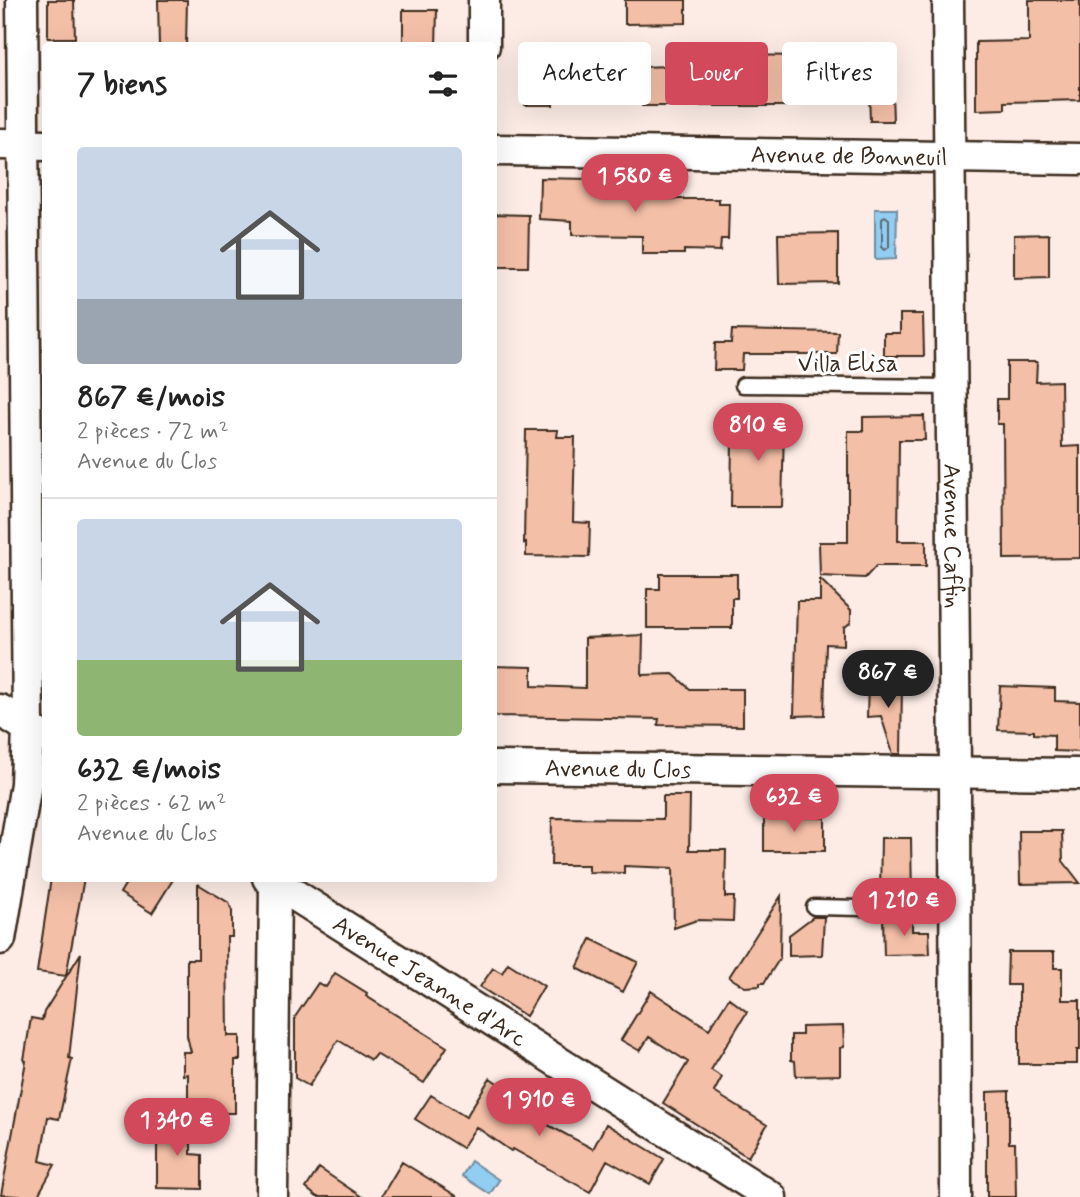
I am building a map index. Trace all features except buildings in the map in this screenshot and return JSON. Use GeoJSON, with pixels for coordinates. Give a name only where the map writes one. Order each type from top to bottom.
{"type":"FeatureCollection","features":[{"type":"Feature","properties":{"kind":"street"},"geometry":{"type":"LineString","coordinates":[[0,939],[37,734],[22,0]]}},
{"type":"Feature","properties":{"kind":"street"},"geometry":{"type":"LineString","coordinates":[[484,0],[484,42]]}},
{"type":"Feature","properties":{"kind":"street","name":"Avenue Caffin"},"geometry":{"type":"LineString","coordinates":[[948,0],[956,771],[956,1197]]}},
{"type":"Feature","properties":{"kind":"street","name":"Avenue de Bonneuil"},"geometry":{"type":"LineString","coordinates":[[497,150],[1080,159]]}},
{"type":"Feature","properties":{"kind":"street"},"geometry":{"type":"LineString","coordinates":[[0,710],[37,734]]}},
{"type":"Feature","properties":{"kind":"street","name":"Avenue du Clos"},"geometry":{"type":"LineString","coordinates":[[497,767],[1080,774]]}},
{"type":"Feature","properties":{"kind":"street"},"geometry":{"type":"LineString","coordinates":[[271,882],[272,1197]]}},
{"type":"Feature","properties":{"kind":"street","name":"Avenue Jeanne d'Arc"},"geometry":{"type":"LineString","coordinates":[[273,882],[771,1197]]}},
{"type":"Feature","properties":{"kind":"lane","name":"Villa Elisa"},"geometry":{"type":"LineString","coordinates":[[743,385],[952,387]]}},
{"type":"Feature","properties":{"kind":"lane"},"geometry":{"type":"LineString","coordinates":[[814,907],[956,910]]}},
{"type":"Feature","properties":{"kind":"water"},"geometry":{"type":"Polygon","coordinates":[[[875,209],[897,209],[896,259],[875,258],[875,209]]]}},
{"type":"Feature","properties":{"kind":"water"},"geometry":{"type":"Polygon","coordinates":[[[471,1161],[499,1180],[490,1194],[462,1176],[471,1161]]]}}]}
